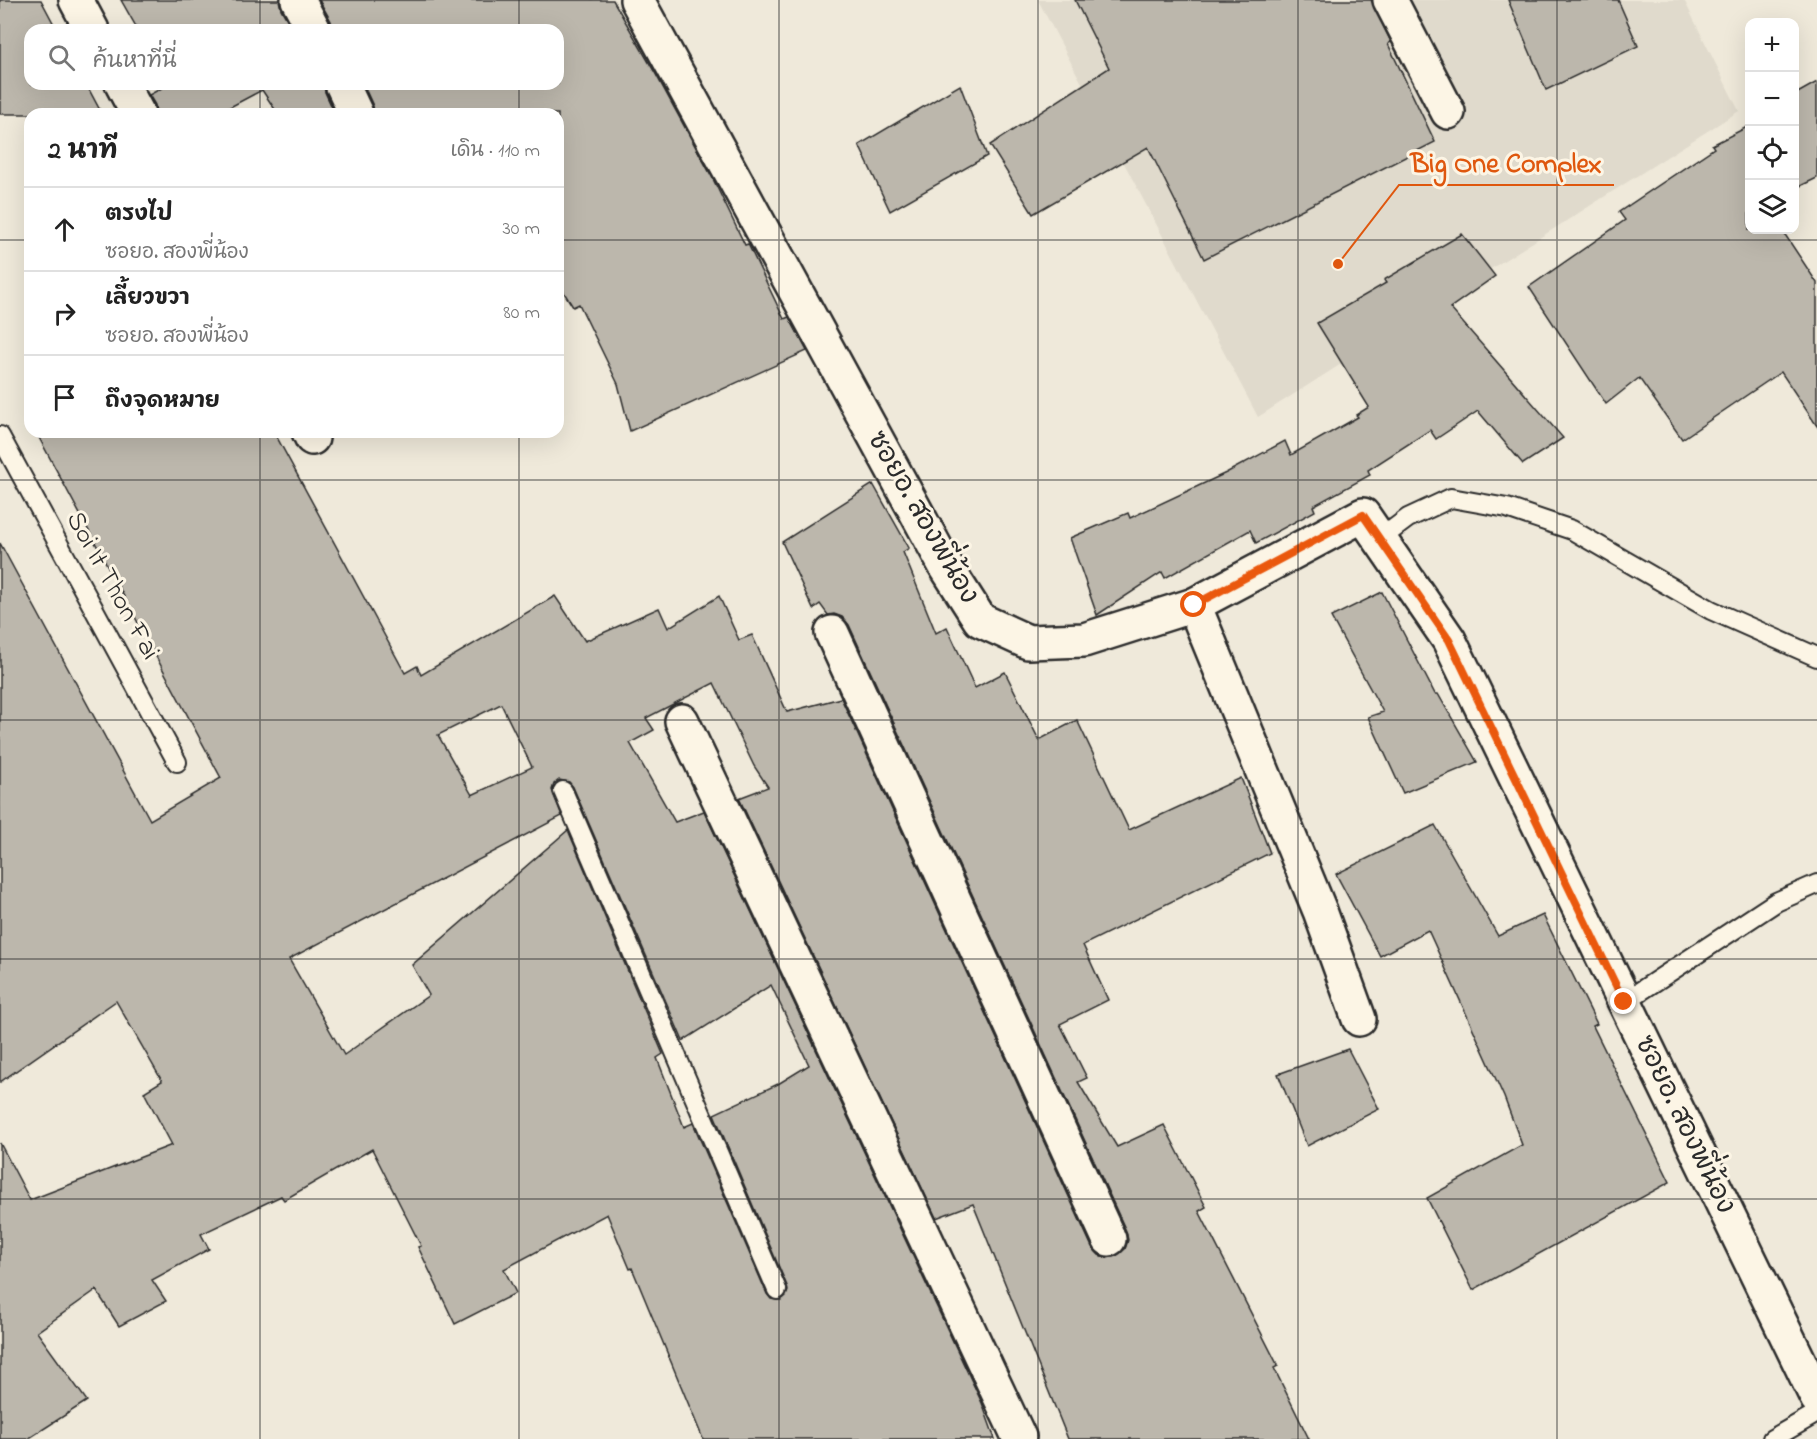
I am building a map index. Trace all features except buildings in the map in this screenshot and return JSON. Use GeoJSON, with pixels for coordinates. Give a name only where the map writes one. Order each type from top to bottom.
{"type":"FeatureCollection","features":[{"type":"Feature","properties":{"kind":"street"},"geometry":{"type":"LineString","coordinates":[[76,0],[89,24]]}},
{"type":"Feature","properties":{"kind":"street"},"geometry":{"type":"LineString","coordinates":[[297,0],[311,24]]}},
{"type":"Feature","properties":{"kind":"street","name":"ซอยอ. สองพี่น้อง"},"geometry":{"type":"LineString","coordinates":[[637,0],[945,566],[980,620],[1028,642],[1084,640],[1194,605],[1363,515],[1449,640],[1817,1398]]}},
{"type":"Feature","properties":{"kind":"street"},"geometry":{"type":"LineString","coordinates":[[1390,0],[1448,112]]}},
{"type":"Feature","properties":{"kind":"street"},"geometry":{"type":"LineString","coordinates":[[125,90],[135,108]]}},
{"type":"Feature","properties":{"kind":"street"},"geometry":{"type":"LineString","coordinates":[[345,90],[353,108]]}},
{"type":"Feature","properties":{"kind":"street"},"geometry":{"type":"LineString","coordinates":[[1194,605],[1320,911],[1359,1019]]}},
{"type":"Feature","properties":{"kind":"street"},"geometry":{"type":"LineString","coordinates":[[832,633],[1108,1239]]}},
{"type":"Feature","properties":{"kind":"street"},"geometry":{"type":"LineString","coordinates":[[682,721],[1019,1437]]}},
{"type":"Feature","properties":{"kind":"lane","name":"Soi It Thon Fai"},"geometry":{"type":"LineString","coordinates":[[0,436],[177,762]]}},
{"type":"Feature","properties":{"kind":"lane"},"geometry":{"type":"LineString","coordinates":[[1380,539],[1408,518],[1451,498],[1507,508],[1572,530],[1711,610],[1817,657]]}},
{"type":"Feature","properties":{"kind":"lane"},"geometry":{"type":"LineString","coordinates":[[563,791],[777,1290]]}},
{"type":"Feature","properties":{"kind":"lane"},"geometry":{"type":"LineString","coordinates":[[1624,1002],[1776,902],[1817,884]]}},
{"type":"Feature","properties":{"kind":"lane"},"geometry":{"type":"LineString","coordinates":[[1772,1439],[1817,1413]]}},
{"type":"Feature","properties":{"kind":"shaded area"},"geometry":{"type":"Polygon","coordinates":[[[1038,0],[1684,0],[1739,111],[1258,417],[1038,0]]]}},
{"type":"Feature","properties":{"kind":"place","name":"Big One Complex"},"geometry":{"type":"Point","coordinates":[1338,264]}},
{"type":"Feature","properties":{"kind":"route"},"geometry":{"type":"LineString","coordinates":[[1194,605],[1363,515],[1449,640],[1624,1002]]}}]}
